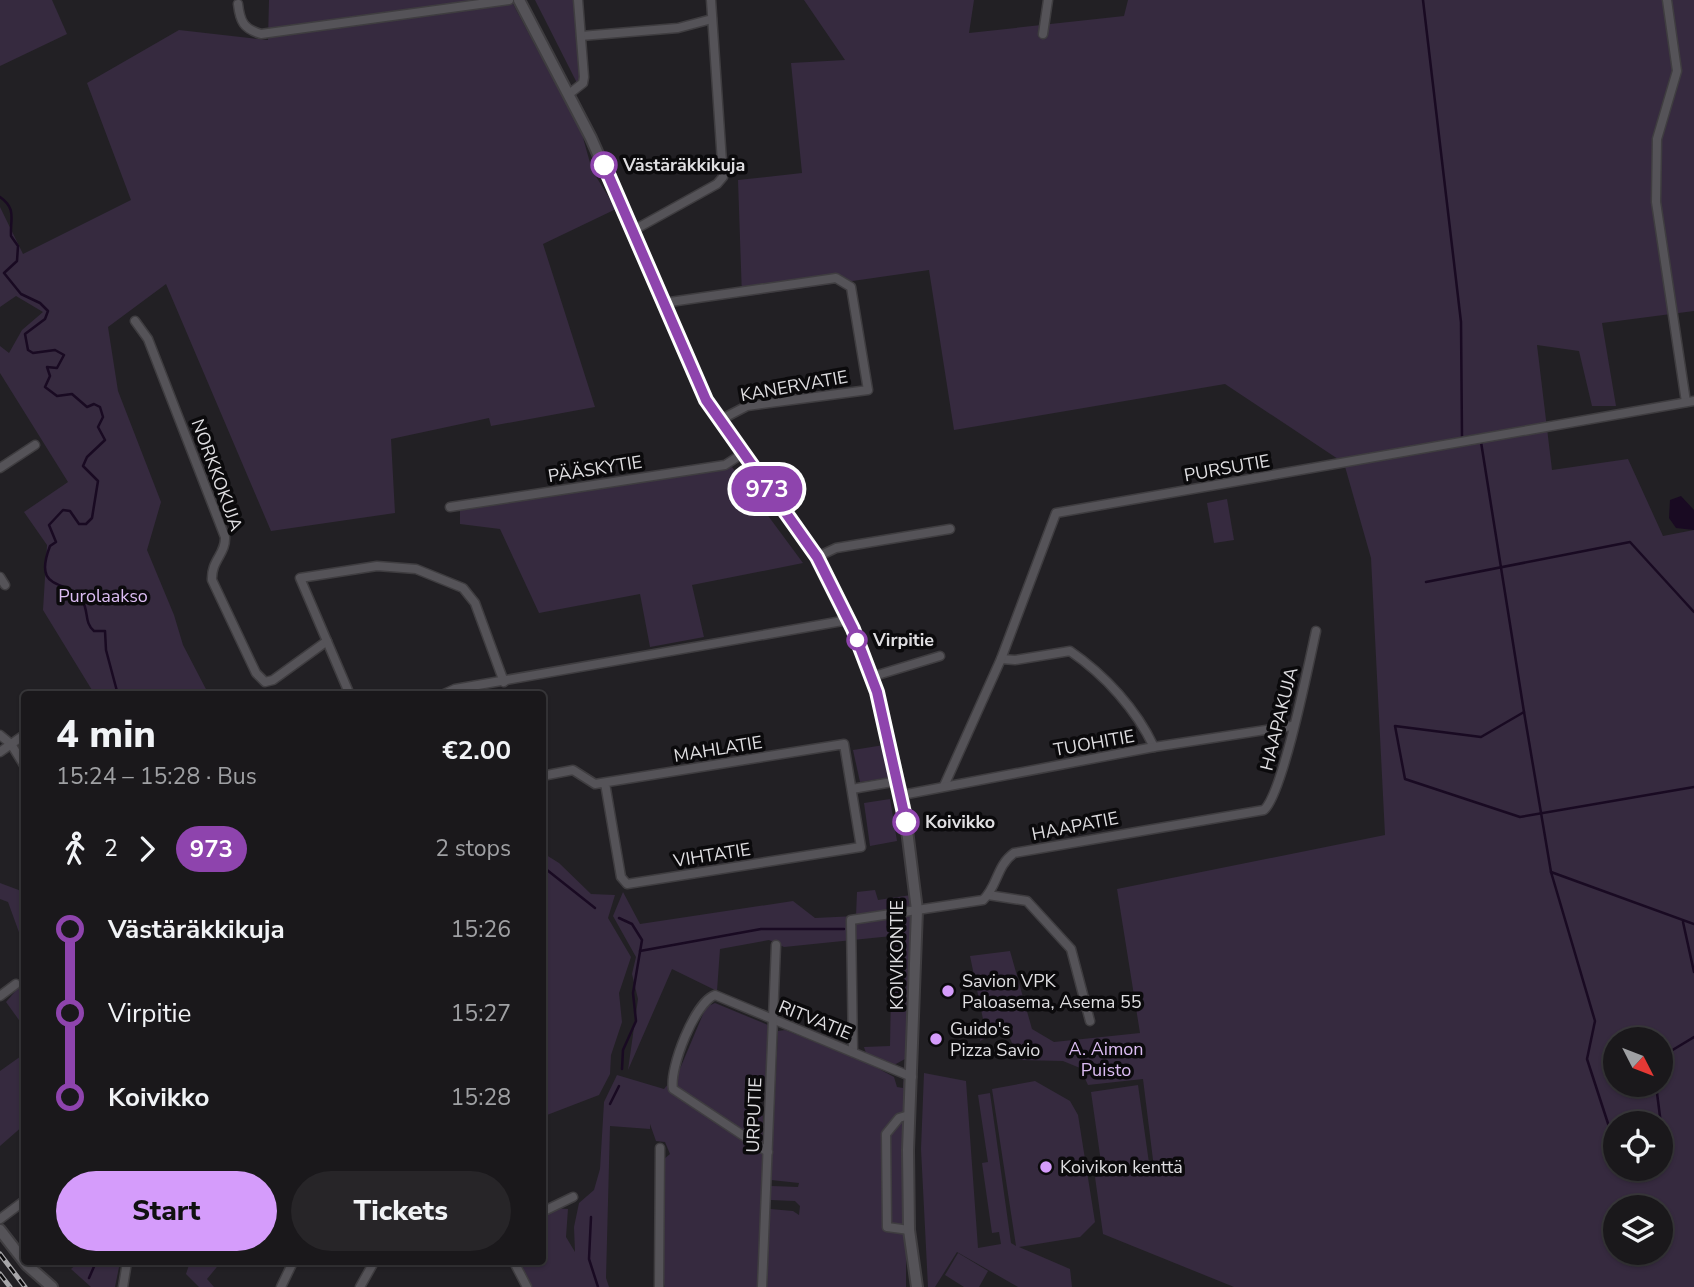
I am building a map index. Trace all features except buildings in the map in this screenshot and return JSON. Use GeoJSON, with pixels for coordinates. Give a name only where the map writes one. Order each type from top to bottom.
{"type":"FeatureCollection","features":[{"type":"Feature","properties":{"kind":"main road","name":"KOIVIKONTIE"},"geometry":{"type":"LineString","coordinates":[[519,0],[569,94],[634,230],[686,359],[718,421],[817,557],[848,620],[871,677],[902,795],[917,910],[909,1115],[909,1230],[917,1287]]}},
{"type":"Feature","properties":{"kind":"main road"},"geometry":{"type":"LineString","coordinates":[[0,1230],[21,1259]]}},
{"type":"Feature","properties":{"kind":"main road"},"geometry":{"type":"LineString","coordinates":[[28,1265],[51,1285]]}},
{"type":"Feature","properties":{"kind":"street"},"geometry":{"type":"LineString","coordinates":[[237,4],[241,22],[249,30],[261,34],[509,0]]}},
{"type":"Feature","properties":{"kind":"street"},"geometry":{"type":"LineString","coordinates":[[569,94],[583,83],[578,0]]}},
{"type":"Feature","properties":{"kind":"street"},"geometry":{"type":"LineString","coordinates":[[634,230],[717,184],[723,177],[712,0]]}},
{"type":"Feature","properties":{"kind":"street"},"geometry":{"type":"LineString","coordinates":[[1043,34],[1048,0]]}},
{"type":"Feature","properties":{"kind":"street"},"geometry":{"type":"LineString","coordinates":[[1667,0],[1677,71],[1657,139],[1656,202],[1690,402]]}},
{"type":"Feature","properties":{"kind":"street"},"geometry":{"type":"LineString","coordinates":[[581,36],[678,28],[712,19]]}},
{"type":"Feature","properties":{"kind":"street","name":"KANERVATIE"},"geometry":{"type":"LineString","coordinates":[[663,303],[836,278],[851,288],[868,390],[747,406],[718,421]]}},
{"type":"Feature","properties":{"kind":"street","name":"NORKKOKUJA"},"geometry":{"type":"LineString","coordinates":[[135,321],[148,339],[225,537],[225,546],[211,567],[212,580],[256,673],[265,682],[273,680],[327,640]]}},
{"type":"Feature","properties":{"kind":"street","name":"PURSUTIE"},"geometry":{"type":"LineString","coordinates":[[944,786],[1001,659],[1056,513],[1690,402]]}},
{"type":"Feature","properties":{"kind":"street"},"geometry":{"type":"LineString","coordinates":[[0,468],[35,445]]}},
{"type":"Feature","properties":{"kind":"street","name":"PÄÄSKYTIE"},"geometry":{"type":"LineString","coordinates":[[450,507],[725,465],[742,454]]}},
{"type":"Feature","properties":{"kind":"street"},"geometry":{"type":"LineString","coordinates":[[817,557],[836,548],[950,529]]}},
{"type":"Feature","properties":{"kind":"street"},"geometry":{"type":"LineString","coordinates":[[348,691],[300,578],[377,566],[416,569],[463,588],[475,603],[504,681]]}},
{"type":"Feature","properties":{"kind":"street"},"geometry":{"type":"LineString","coordinates":[[460,691],[848,620]]}},
{"type":"Feature","properties":{"kind":"street","name":"HAAPAKUJA"},"geometry":{"type":"LineString","coordinates":[[1264,810],[1271,803],[1281,779],[1317,631]]}},
{"type":"Feature","properties":{"kind":"street"},"geometry":{"type":"LineString","coordinates":[[1001,659],[1015,660],[1070,650],[1129,706],[1143,723],[1154,747]]}},
{"type":"Feature","properties":{"kind":"street"},"geometry":{"type":"LineString","coordinates":[[871,677],[940,656]]}},
{"type":"Feature","properties":{"kind":"street","name":"TUOHITIE"},"geometry":{"type":"LineString","coordinates":[[902,795],[1154,747],[1292,726]]}},
{"type":"Feature","properties":{"kind":"street"},"geometry":{"type":"LineString","coordinates":[[0,735],[11,744],[21,760]]}},
{"type":"Feature","properties":{"kind":"street"},"geometry":{"type":"LineString","coordinates":[[0,752],[21,737]]}},
{"type":"Feature","properties":{"kind":"street","name":"MAHLATIE"},"geometry":{"type":"LineString","coordinates":[[546,775],[573,771],[595,785],[847,743],[853,802]]}},
{"type":"Feature","properties":{"kind":"street"},"geometry":{"type":"LineString","coordinates":[[852,789],[898,781]]}},
{"type":"Feature","properties":{"kind":"street","name":"VIHTATIE"},"geometry":{"type":"LineString","coordinates":[[605,783],[621,877],[631,884],[861,847],[853,802]]}},
{"type":"Feature","properties":{"kind":"street","name":"HAAPATIE"},"geometry":{"type":"LineString","coordinates":[[988,895],[1001,865],[1014,853],[1264,810]]}},
{"type":"Feature","properties":{"kind":"street"},"geometry":{"type":"LineString","coordinates":[[853,1052],[851,920],[978,902],[988,895],[1027,901],[1071,949],[1090,1021]]}},
{"type":"Feature","properties":{"kind":"street","name":"URPUTIE"},"geometry":{"type":"LineString","coordinates":[[762,1287],[776,945]]}},
{"type":"Feature","properties":{"kind":"street"},"geometry":{"type":"LineString","coordinates":[[0,996],[16,984]]}},
{"type":"Feature","properties":{"kind":"street","name":"RITVATIE"},"geometry":{"type":"LineString","coordinates":[[768,1152],[673,1088],[670,1076],[699,1007],[706,998],[715,995],[912,1077]]}},
{"type":"Feature","properties":{"kind":"street"},"geometry":{"type":"LineString","coordinates":[[909,1115],[899,1118],[886,1134],[887,1227],[909,1230]]}},
{"type":"Feature","properties":{"kind":"street"},"geometry":{"type":"LineString","coordinates":[[659,1287],[660,1148]]}},
{"type":"Feature","properties":{"kind":"street"},"geometry":{"type":"LineString","coordinates":[[546,1210],[573,1197]]}},
{"type":"Feature","properties":{"kind":"street"},"geometry":{"type":"LineString","coordinates":[[0,1219],[21,1203]]}},
{"type":"Feature","properties":{"kind":"street"},"geometry":{"type":"LineString","coordinates":[[123,1287],[127,1265]]}},
{"type":"Feature","properties":{"kind":"street"},"geometry":{"type":"LineString","coordinates":[[280,1287],[291,1265]]}},
{"type":"Feature","properties":{"kind":"street"},"geometry":{"type":"LineString","coordinates":[[360,1287],[372,1265]]}},
{"type":"Feature","properties":{"kind":"street"},"geometry":{"type":"LineString","coordinates":[[516,1265],[527,1287]]}},
{"type":"Feature","properties":{"kind":"green space"},"geometry":{"type":"Polygon","coordinates":[[[0,0],[52,0],[67,34],[0,66],[0,0]]]}},
{"type":"Feature","properties":{"kind":"green space","name":"Purolaakso"},"geometry":{"type":"Polygon","coordinates":[[[269,0],[511,0],[582,134],[592,170],[616,209],[543,244],[595,407],[491,426],[489,418],[391,439],[395,513],[271,531],[166,284],[108,327],[118,391],[161,502],[147,550],[174,615],[183,645],[207,691],[93,691],[43,610],[47,545],[24,512],[68,482],[0,373],[0,346],[9,353],[22,330],[43,312],[16,296],[0,307],[0,207],[23,254],[131,200],[87,83],[179,30],[268,40],[269,0]]]}},
{"type":"Feature","properties":{"kind":"green space"},"geometry":{"type":"Polygon","coordinates":[[[535,0],[574,0],[581,80],[577,83],[535,0]]]}},
{"type":"Feature","properties":{"kind":"green space","name":"A. Aimon Puisto"},"geometry":{"type":"Polygon","coordinates":[[[804,0],[974,0],[969,33],[1124,16],[1128,0],[1694,0],[1694,311],[1602,323],[1616,406],[1592,406],[1579,351],[1537,345],[1552,470],[1628,459],[1663,536],[1694,530],[1694,1287],[1234,1287],[1103,1234],[1095,1177],[1154,1168],[1143,1079],[1088,1085],[1080,1068],[1063,1061],[1020,1060],[1005,1028],[980,1041],[983,1019],[970,956],[1010,951],[1032,1029],[1054,1042],[1140,1033],[1117,889],[1385,835],[1371,558],[1344,463],[1225,384],[954,430],[929,270],[742,297],[738,180],[802,173],[791,63],[845,60],[804,0]]]}},
{"type":"Feature","properties":{"kind":"green space"},"geometry":{"type":"Polygon","coordinates":[[[732,467],[803,563],[692,585],[704,637],[650,647],[640,594],[539,613],[500,529],[460,524],[460,509],[732,467]]]}},
{"type":"Feature","properties":{"kind":"green space"},"geometry":{"type":"Polygon","coordinates":[[[1227,499],[1234,540],[1214,543],[1207,503],[1227,499]]]}},
{"type":"Feature","properties":{"kind":"green space"},"geometry":{"type":"Polygon","coordinates":[[[884,745],[891,777],[860,782],[853,750],[884,745]]]}},
{"type":"Feature","properties":{"kind":"green space"},"geometry":{"type":"Polygon","coordinates":[[[890,799],[897,841],[870,846],[864,803],[890,799]]]}},
{"type":"Feature","properties":{"kind":"green space"},"geometry":{"type":"Polygon","coordinates":[[[546,855],[559,863],[591,894],[615,895],[608,918],[631,957],[619,993],[622,1022],[611,1055],[610,1074],[599,1095],[547,1115],[546,855]]]}},
{"type":"Feature","properties":{"kind":"green space"},"geometry":{"type":"Polygon","coordinates":[[[0,883],[21,891],[21,938],[8,902],[0,899],[0,883]]]}},
{"type":"Feature","properties":{"kind":"green space"},"geometry":{"type":"Polygon","coordinates":[[[875,890],[878,900],[911,895],[914,908],[906,1087],[906,1287],[767,1287],[770,1209],[793,1211],[799,1215],[800,1206],[795,1201],[771,1200],[771,1186],[798,1187],[799,1183],[771,1180],[778,1031],[785,1030],[868,1063],[894,1077],[897,1087],[903,1088],[905,1059],[894,1065],[866,1053],[864,1047],[890,1046],[892,936],[784,947],[769,940],[720,949],[717,991],[672,969],[628,1070],[638,999],[632,974],[636,957],[613,916],[623,892],[640,924],[793,901],[815,918],[856,916],[857,892],[875,890]]]}},
{"type":"Feature","properties":{"kind":"green space"},"geometry":{"type":"Polygon","coordinates":[[[21,984],[21,1023],[6,1002],[21,984]]]}},
{"type":"Feature","properties":{"kind":"green space"},"geometry":{"type":"Polygon","coordinates":[[[715,1003],[768,1025],[765,1087],[757,1083],[746,1106],[763,1116],[761,1287],[665,1287],[662,1278],[664,1159],[670,1154],[665,1142],[656,1141],[650,1124],[650,1129],[610,1126],[606,1278],[609,1287],[531,1287],[521,1265],[546,1265],[546,1213],[555,1208],[568,1209],[566,1237],[575,1252],[574,1227],[579,1203],[594,1190],[600,1169],[604,1102],[617,1075],[664,1089],[679,1071],[706,1007],[715,1003]]]}},
{"type":"Feature","properties":{"kind":"green space"},"geometry":{"type":"Polygon","coordinates":[[[21,1056],[21,1128],[0,1146],[0,1071],[21,1056]]]}},
{"type":"Feature","properties":{"kind":"green space"},"geometry":{"type":"Polygon","coordinates":[[[924,1073],[966,1081],[978,1248],[1001,1244],[999,1232],[992,1233],[982,1163],[988,1162],[978,1095],[990,1093],[1011,1243],[1016,1246],[992,1089],[1035,1081],[1070,1101],[1078,1115],[1095,1222],[1080,1237],[1019,1247],[1070,1269],[1072,1287],[1018,1287],[957,1252],[935,1287],[928,1287],[921,1149],[924,1073]]]}},
{"type":"Feature","properties":{"kind":"green space"},"geometry":{"type":"Polygon","coordinates":[[[1138,1085],[1149,1163],[1102,1169],[1091,1092],[1138,1085]]]}},
{"type":"Feature","properties":{"kind":"green space"},"geometry":{"type":"Polygon","coordinates":[[[958,1253],[988,1271],[979,1287],[964,1287],[945,1275],[958,1253]]]}},
{"type":"Feature","properties":{"kind":"green space"},"geometry":{"type":"Polygon","coordinates":[[[76,1265],[119,1265],[115,1287],[91,1287],[71,1269],[76,1265]]]}},
{"type":"Feature","properties":{"kind":"green space"},"geometry":{"type":"Polygon","coordinates":[[[189,1265],[219,1265],[207,1279],[214,1287],[199,1287],[186,1274],[189,1265]]]}},
{"type":"Feature","properties":{"kind":"shaded area"},"geometry":{"type":"Polygon","coordinates":[[[1681,496],[1694,510],[1694,530],[1676,528],[1669,518],[1670,500],[1681,496]]]}},
{"type":"Feature","properties":{"kind":"waterway"},"geometry":{"type":"LineString","coordinates":[[1423,0],[1461,322],[1462,438],[1480,435]]}},
{"type":"Feature","properties":{"kind":"waterway"},"geometry":{"type":"LineString","coordinates":[[0,197],[11,210],[11,236],[18,246],[17,261],[4,273],[21,294],[40,303],[48,311],[45,319],[25,334],[28,350],[33,353],[55,350],[64,355],[57,368],[47,367],[50,376],[45,387],[57,396],[72,394],[87,407],[94,404],[100,407],[103,417],[98,427],[105,440],[87,457],[83,466],[98,481],[92,518],[86,524],[79,524],[70,511],[63,510],[49,525],[56,542],[50,546],[45,571],[48,578],[76,593],[82,600],[91,628],[94,631],[105,631],[106,650],[117,691]]}},
{"type":"Feature","properties":{"kind":"waterway"},"geometry":{"type":"LineString","coordinates":[[1481,442],[1524,712],[1481,737],[1395,726],[1405,779],[1520,817],[1694,787]]}},
{"type":"Feature","properties":{"kind":"waterway"},"geometry":{"type":"LineString","coordinates":[[1426,582],[1630,542],[1694,612]]}},
{"type":"Feature","properties":{"kind":"waterway"},"geometry":{"type":"LineString","coordinates":[[1524,712],[1551,872],[1595,1021],[1587,1059],[1604,1111]]}},
{"type":"Feature","properties":{"kind":"waterway"},"geometry":{"type":"LineString","coordinates":[[546,869],[595,908]]}},
{"type":"Feature","properties":{"kind":"waterway"},"geometry":{"type":"LineString","coordinates":[[1551,872],[1694,924]]}},
{"type":"Feature","properties":{"kind":"waterway"},"geometry":{"type":"LineString","coordinates":[[619,918],[632,924],[642,940],[633,993],[636,1021],[623,1050],[622,1069]]}},
{"type":"Feature","properties":{"kind":"waterway"},"geometry":{"type":"LineString","coordinates":[[1683,922],[1694,972]]}},
{"type":"Feature","properties":{"kind":"waterway"},"geometry":{"type":"LineString","coordinates":[[640,951],[761,929],[844,929]]}},
{"type":"Feature","properties":{"kind":"waterway"},"geometry":{"type":"LineString","coordinates":[[1673,1050],[1694,1037]]}},
{"type":"Feature","properties":{"kind":"waterway"},"geometry":{"type":"LineString","coordinates":[[610,1104],[619,1086]]}},
{"type":"Feature","properties":{"kind":"waterway"},"geometry":{"type":"LineString","coordinates":[[1658,1097],[1659,1111]]}},
{"type":"Feature","properties":{"kind":"waterway"},"geometry":{"type":"LineString","coordinates":[[591,1217],[589,1259],[598,1287]]}},
{"type":"Feature","properties":{"kind":"waterway"},"geometry":{"type":"LineString","coordinates":[[89,1278],[95,1265]]}},
{"type":"Feature","properties":{"kind":"railway"},"geometry":{"type":"LineString","coordinates":[[0,1254],[25,1287]]}},
{"type":"Feature","properties":{"kind":"railway"},"geometry":{"type":"LineString","coordinates":[[0,1274],[10,1287]]}},
{"type":"Feature","properties":{"kind":"bus line","name":"973"},"geometry":{"type":"LineString","coordinates":[[604,165],[706,400],[718,421],[817,557],[853,629],[877,692],[906,822]]}},
{"type":"Feature","properties":{"kind":"place","name":"Västäräkkikuja"},"geometry":{"type":"Point","coordinates":[604,165]}},
{"type":"Feature","properties":{"kind":"place","name":"Virpitie"},"geometry":{"type":"Point","coordinates":[857,640]}},
{"type":"Feature","properties":{"kind":"place","name":"Koivikko"},"geometry":{"type":"Point","coordinates":[906,822]}},
{"type":"Feature","properties":{"kind":"place","name":"Savion VPK Paloasema, Asema 55"},"geometry":{"type":"Point","coordinates":[948,991]}},
{"type":"Feature","properties":{"kind":"place","name":"Guido's Pizza Savio"},"geometry":{"type":"Point","coordinates":[936,1039]}},
{"type":"Feature","properties":{"kind":"place","name":"Koivikon kenttä"},"geometry":{"type":"Point","coordinates":[1046,1167]}}]}
